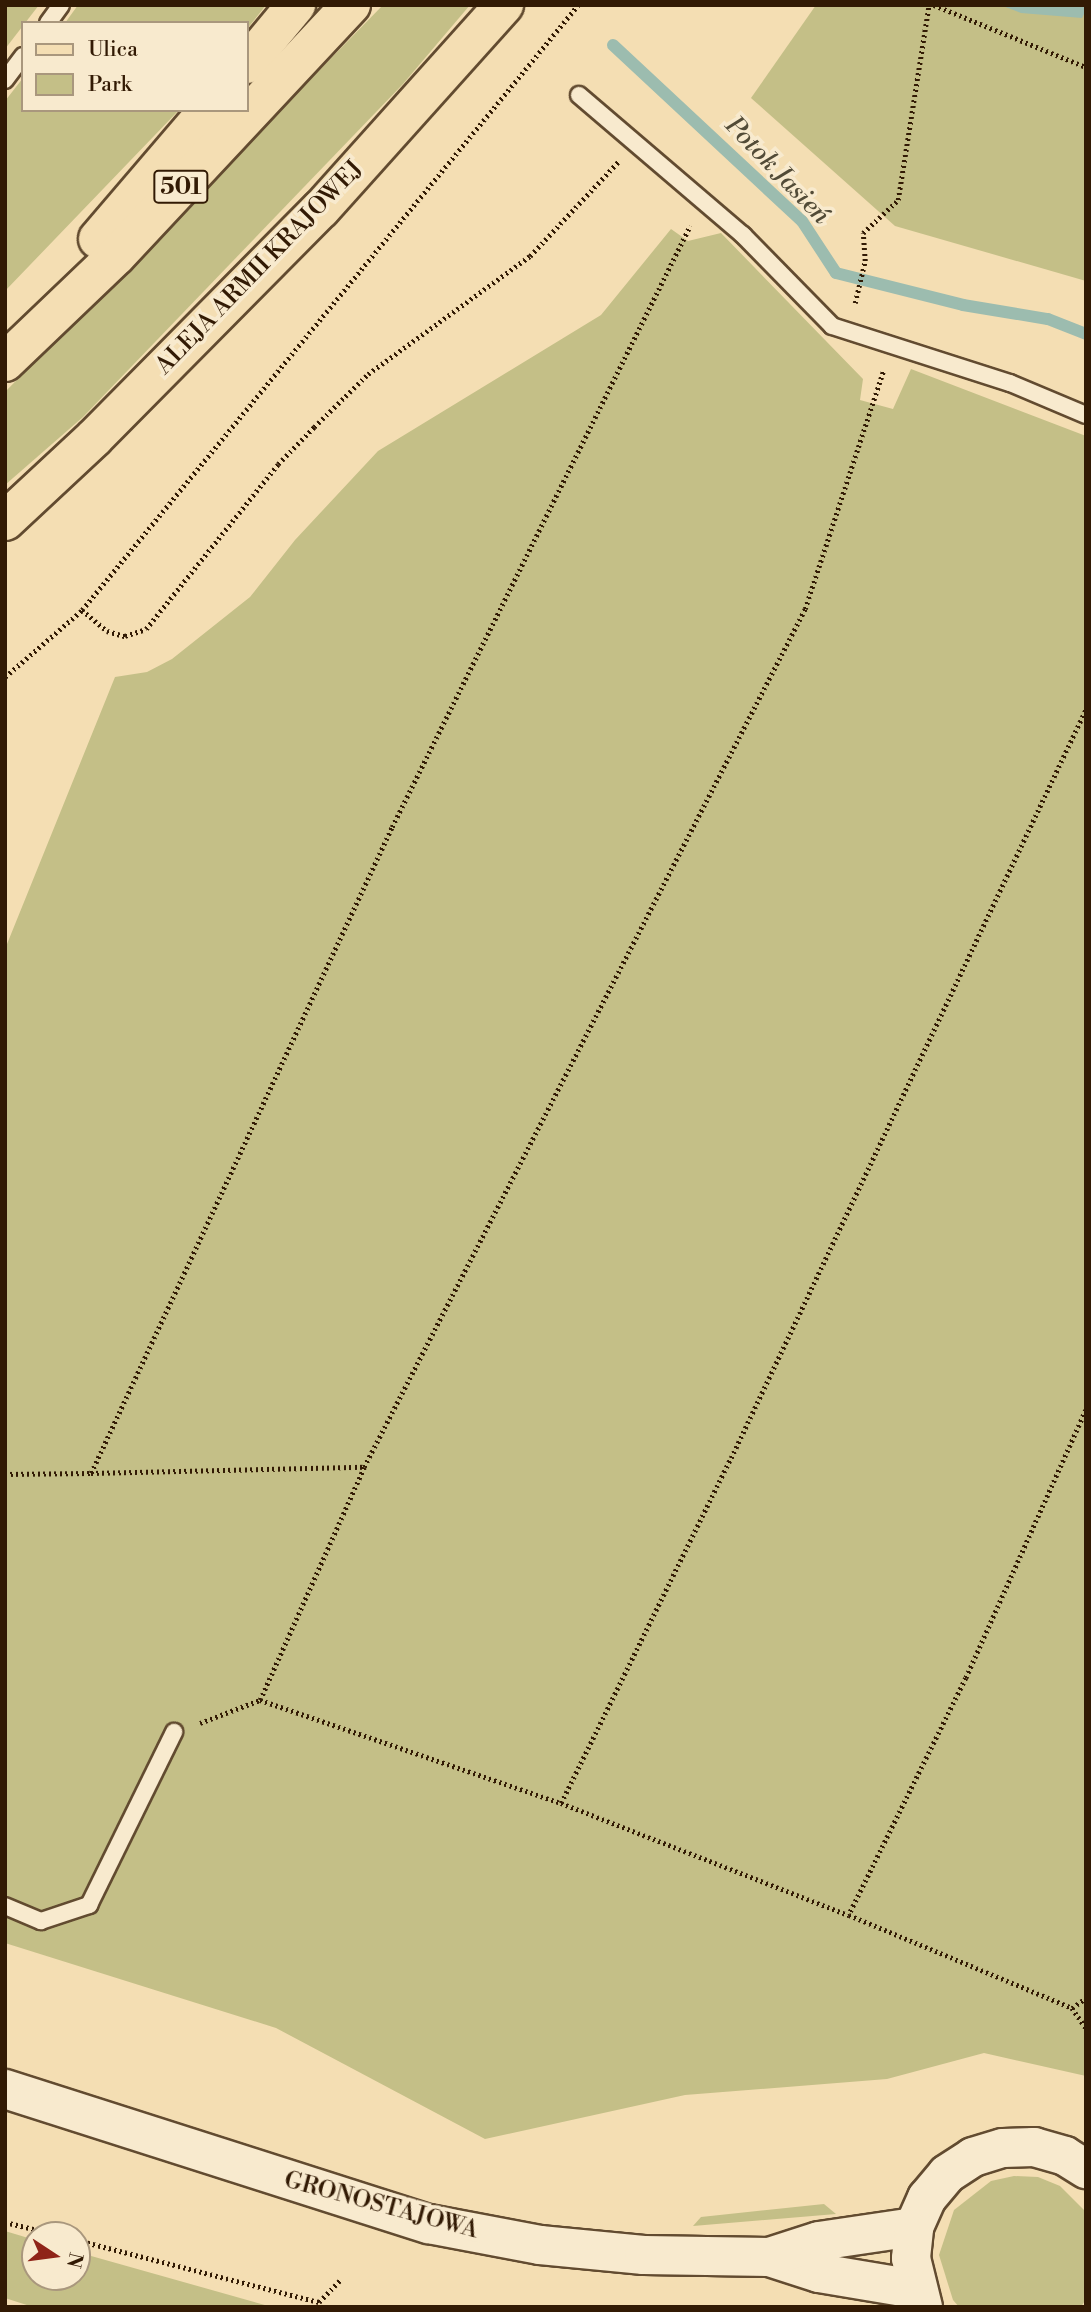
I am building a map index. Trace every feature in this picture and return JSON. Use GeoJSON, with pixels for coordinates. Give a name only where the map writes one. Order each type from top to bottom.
{"type":"FeatureCollection","features":[{"type":"Feature","properties":{"kind":"main road"},"geometry":{"type":"LineString","coordinates":[[248,63],[296,5]]}},
{"type":"Feature","properties":{"kind":"main road","name":"501"},"geometry":{"type":"LineString","coordinates":[[5,362],[116,256],[351,5]]}},
{"type":"Feature","properties":{"kind":"main road","name":"ALEJA ARMII KRAJOWEJ"},"geometry":{"type":"LineString","coordinates":[[5,521],[94,438],[321,209],[504,5]]}},
{"type":"Feature","properties":{"kind":"main road"},"geometry":{"type":"LineString","coordinates":[[5,349],[206,112]]}},
{"type":"Feature","properties":{"kind":"street","name":"GRONOSTAJOWA"},"geometry":{"type":"LineString","coordinates":[[5,2089],[329,2196],[429,2224],[540,2245],[644,2255],[769,2257],[819,2273],[919,2298]]}},
{"type":"Feature","properties":{"kind":"street"},"geometry":{"type":"LineString","coordinates":[[919,2298],[911,2258],[914,2227],[940,2182],[973,2157],[1003,2148],[1034,2147],[1065,2155],[1086,2169]]}},
{"type":"Feature","properties":{"kind":"street","name":"GRONOSTAJOWA"},"geometry":{"type":"LineString","coordinates":[[769,2257],[818,2241],[914,2227]]}},
{"type":"Feature","properties":{"kind":"lane"},"geometry":{"type":"LineString","coordinates":[[49,21],[61,5]]}},
{"type":"Feature","properties":{"kind":"lane"},"geometry":{"type":"LineString","coordinates":[[5,79],[21,59]]}},
{"type":"Feature","properties":{"kind":"lane"},"geometry":{"type":"LineString","coordinates":[[579,95],[708,203],[832,326],[890,348],[1010,383],[1086,415]]}},
{"type":"Feature","properties":{"kind":"lane"},"geometry":{"type":"LineString","coordinates":[[5,1906],[41,1921],[89,1905],[174,1732]]}},
{"type":"Feature","properties":{"kind":"path"},"geometry":{"type":"LineString","coordinates":[[5,677],[82,610],[578,5]]}},
{"type":"Feature","properties":{"kind":"path"},"geometry":{"type":"LineString","coordinates":[[855,302],[865,261],[863,233],[898,200],[932,5],[1086,67]]}},
{"type":"Feature","properties":{"kind":"path"},"geometry":{"type":"LineString","coordinates":[[82,610],[107,631],[124,636],[146,629],[278,464],[314,427],[368,374],[530,256],[635,143]]}},
{"type":"Feature","properties":{"kind":"path"},"geometry":{"type":"LineString","coordinates":[[91,1473],[392,827],[682,237],[708,203]]}},
{"type":"Feature","properties":{"kind":"path"},"geometry":{"type":"LineString","coordinates":[[260,1700],[364,1467],[805,609],[890,348]]}},
{"type":"Feature","properties":{"kind":"path"},"geometry":{"type":"LineString","coordinates":[[561,1803],[731,1458],[1086,709]]}},
{"type":"Feature","properties":{"kind":"path"},"geometry":{"type":"LineString","coordinates":[[849,1915],[966,1678],[1086,1410]]}},
{"type":"Feature","properties":{"kind":"path"},"geometry":{"type":"LineString","coordinates":[[5,1474],[364,1467]]}},
{"type":"Feature","properties":{"kind":"path"},"geometry":{"type":"LineString","coordinates":[[174,1732],[260,1700],[561,1803],[849,1915],[1072,2008],[1086,2028]]}},
{"type":"Feature","properties":{"kind":"path"},"geometry":{"type":"LineString","coordinates":[[1072,2008],[1086,1998]]}},
{"type":"Feature","properties":{"kind":"path"},"geometry":{"type":"LineString","coordinates":[[91,2244],[319,2302],[340,2280]]}},
{"type":"Feature","properties":{"kind":"green space"},"geometry":{"type":"Polygon","coordinates":[[[5,5],[39,5],[27,21],[21,21],[21,28],[5,49],[5,5]]]}},
{"type":"Feature","properties":{"kind":"green space"},"geometry":{"type":"Polygon","coordinates":[[[78,5],[266,5],[248,28],[248,21],[66,21],[78,5]]]}},
{"type":"Feature","properties":{"kind":"green space"},"geometry":{"type":"Polygon","coordinates":[[[383,5],[470,5],[403,84],[83,417],[5,485],[5,392],[383,5]]]}},
{"type":"Feature","properties":{"kind":"green space"},"geometry":{"type":"Polygon","coordinates":[[[816,5],[1086,5],[1086,281],[895,226],[751,98],[816,5]]]}},
{"type":"Feature","properties":{"kind":"green space"},"geometry":{"type":"Polygon","coordinates":[[[21,81],[21,112],[177,112],[5,291],[5,101],[21,81]]]}},
{"type":"Feature","properties":{"kind":"green space"},"geometry":{"type":"Polygon","coordinates":[[[671,229],[688,241],[721,233],[863,379],[860,400],[893,409],[911,369],[1086,436],[1086,2076],[984,2053],[887,2079],[685,2095],[485,2139],[276,2028],[5,1943],[5,949],[115,677],[147,672],[172,659],[250,597],[295,540],[378,451],[601,315],[671,229]]]}},
{"type":"Feature","properties":{"kind":"green space"},"geometry":{"type":"Polygon","coordinates":[[[1014,2176],[1038,2177],[1060,2186],[1086,2212],[1086,2299],[1081,2307],[959,2307],[953,2300],[939,2255],[954,2210],[991,2181],[1014,2176]]]}},
{"type":"Feature","properties":{"kind":"green space"},"geometry":{"type":"Polygon","coordinates":[[[824,2204],[836,2214],[693,2226],[701,2217],[824,2204]]]}},
{"type":"Feature","properties":{"kind":"green space"},"geometry":{"type":"Polygon","coordinates":[[[5,2231],[21,2236],[21,2291],[91,2291],[91,2256],[272,2307],[33,2307],[5,2298],[5,2231]]]}},
{"type":"Feature","properties":{"kind":"shaded area"},"geometry":{"type":"Polygon","coordinates":[[[1000,5],[1086,5],[1086,10],[1082,18],[1021,13],[1000,5]]]}},
{"type":"Feature","properties":{"kind":"waterway","name":"Potok Jasień"},"geometry":{"type":"LineString","coordinates":[[613,45],[802,221],[836,273],[963,305],[1048,319],[1086,334]]}}]}
